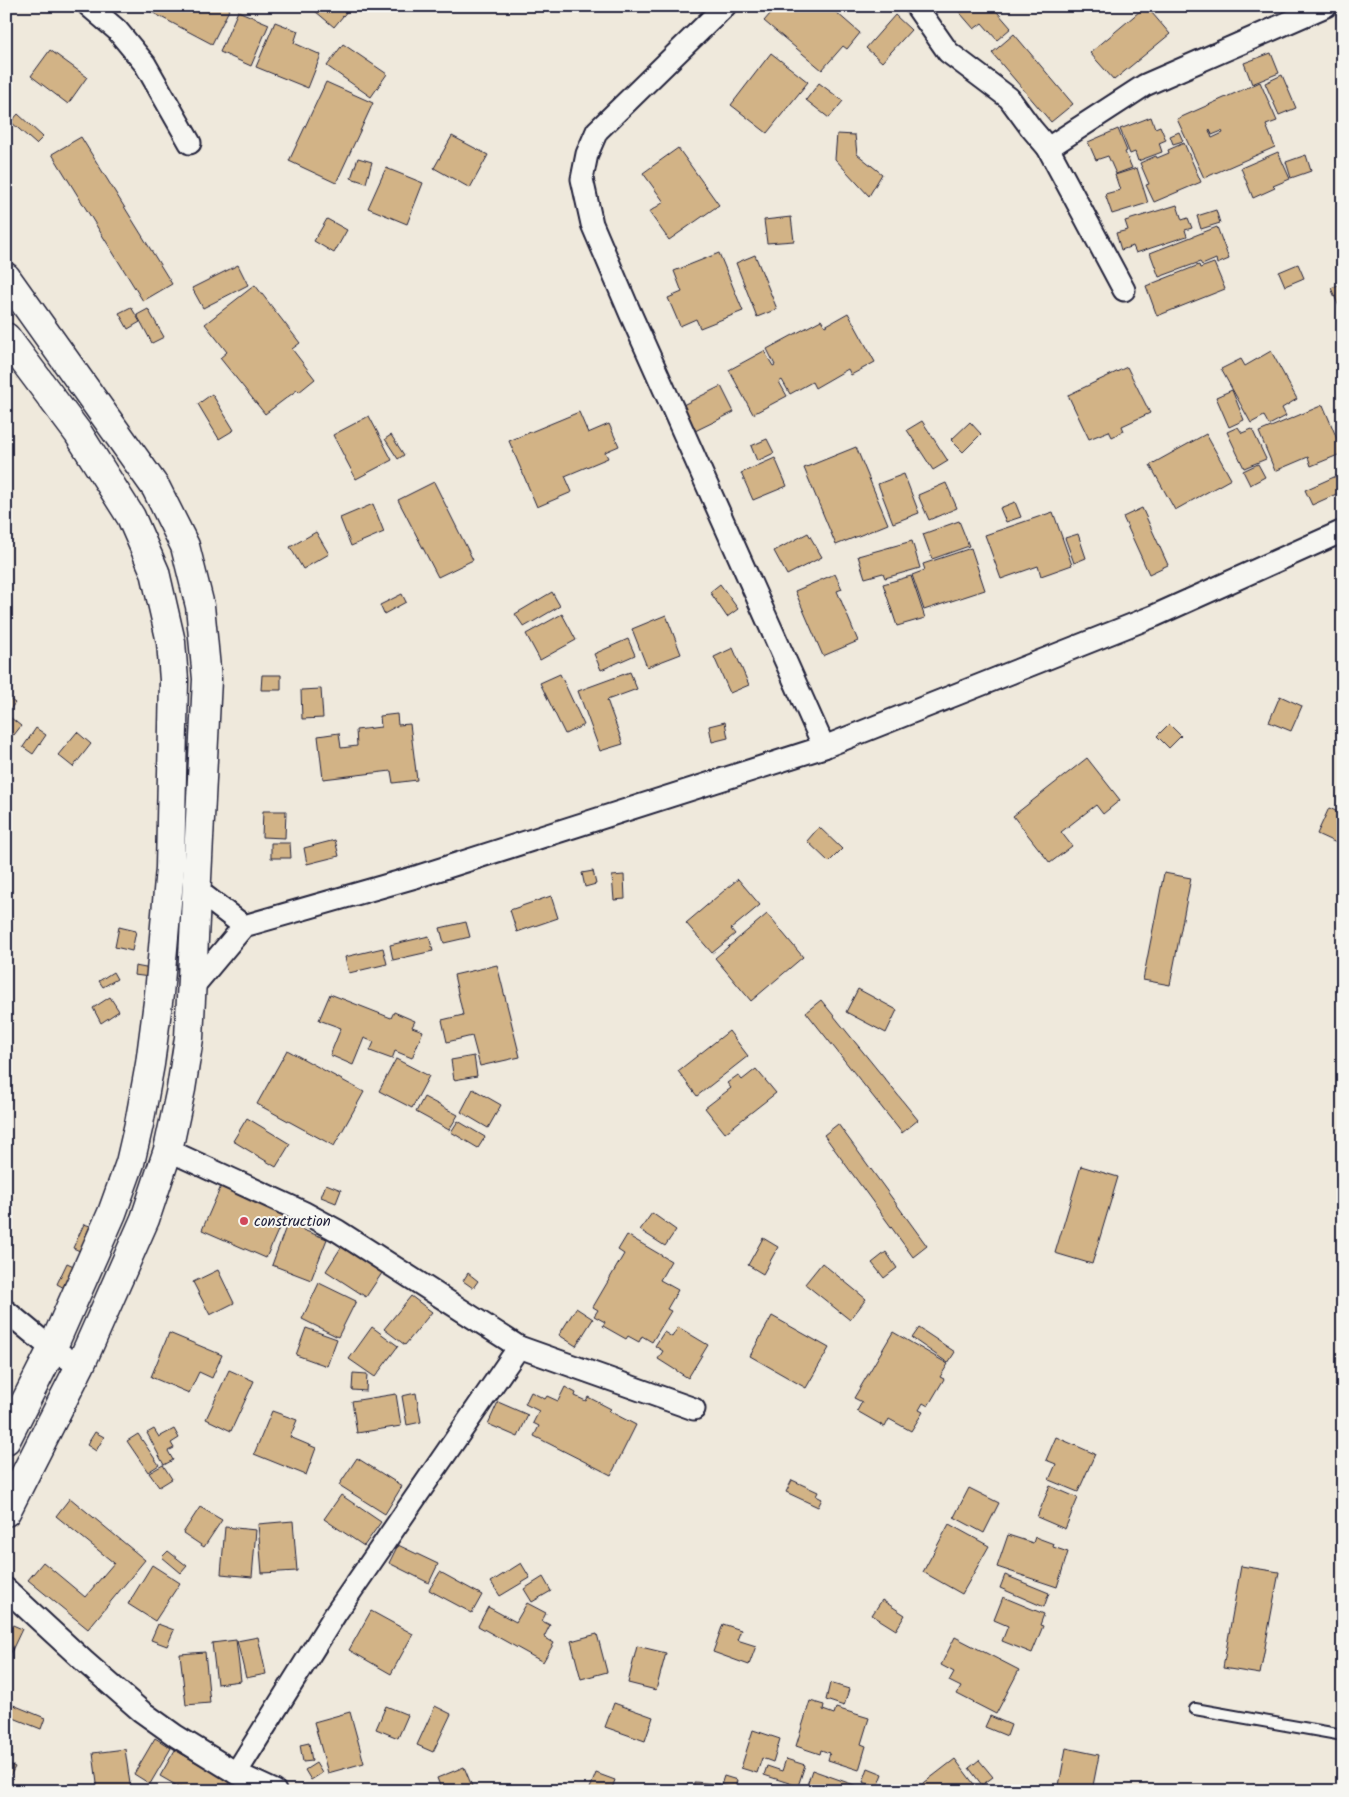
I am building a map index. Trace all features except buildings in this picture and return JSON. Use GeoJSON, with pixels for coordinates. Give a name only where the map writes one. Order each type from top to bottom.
{"type":"FeatureCollection","features":[{"type":"Feature","properties":{"kind":"street"},"geometry":{"type":"LineString","coordinates":[[89,6],[117,30],[145,64],[190,144]]}},
{"type":"Feature","properties":{"kind":"street"},"geometry":{"type":"LineString","coordinates":[[725,6],[598,131],[587,154],[582,179],[592,224],[824,747]]}},
{"type":"Feature","properties":{"kind":"street"},"geometry":{"type":"LineString","coordinates":[[916,6],[948,52],[1009,98],[1048,148],[1124,290]]}},
{"type":"Feature","properties":{"kind":"street"},"geometry":{"type":"LineString","coordinates":[[1048,148],[1145,84],[1326,6]]}},
{"type":"Feature","properties":{"kind":"street"},"geometry":{"type":"LineString","coordinates":[[6,277],[156,488],[185,546],[200,606],[207,679],[189,1038],[183,1081],[168,1150],[145,1219],[80,1366],[6,1512]]}},
{"type":"Feature","properties":{"kind":"street"},"geometry":{"type":"LineString","coordinates":[[6,337],[78,432],[131,516],[155,572],[171,642],[174,680],[170,868],[159,994],[140,1124],[130,1163],[112,1213],[52,1348],[6,1440]]}},
{"type":"Feature","properties":{"kind":"street"},"geometry":{"type":"LineString","coordinates":[[101,469],[130,450]]}},
{"type":"Feature","properties":{"kind":"street"},"geometry":{"type":"LineString","coordinates":[[192,988],[244,926],[420,876],[824,747],[1154,616],[1343,531]]}},
{"type":"Feature","properties":{"kind":"street"},"geometry":{"type":"LineString","coordinates":[[197,890],[244,926]]}},
{"type":"Feature","properties":{"kind":"street"},"geometry":{"type":"LineString","coordinates":[[168,1150],[303,1212],[338,1231],[519,1347],[694,1410]]}},
{"type":"Feature","properties":{"kind":"street"},"geometry":{"type":"LineString","coordinates":[[6,1312],[52,1348],[80,1366]]}},
{"type":"Feature","properties":{"kind":"street"},"geometry":{"type":"LineString","coordinates":[[236,1773],[336,1614],[519,1347]]}},
{"type":"Feature","properties":{"kind":"street"},"geometry":{"type":"LineString","coordinates":[[6,1588],[141,1711],[176,1736],[236,1773],[275,1791]]}},
{"type":"Feature","properties":{"kind":"lane"},"geometry":{"type":"LineString","coordinates":[[1195,1709],[1343,1735]]}},
{"type":"Feature","properties":{"kind":"place","name":"construction"},"geometry":{"type":"Point","coordinates":[244,1221]}}]}
